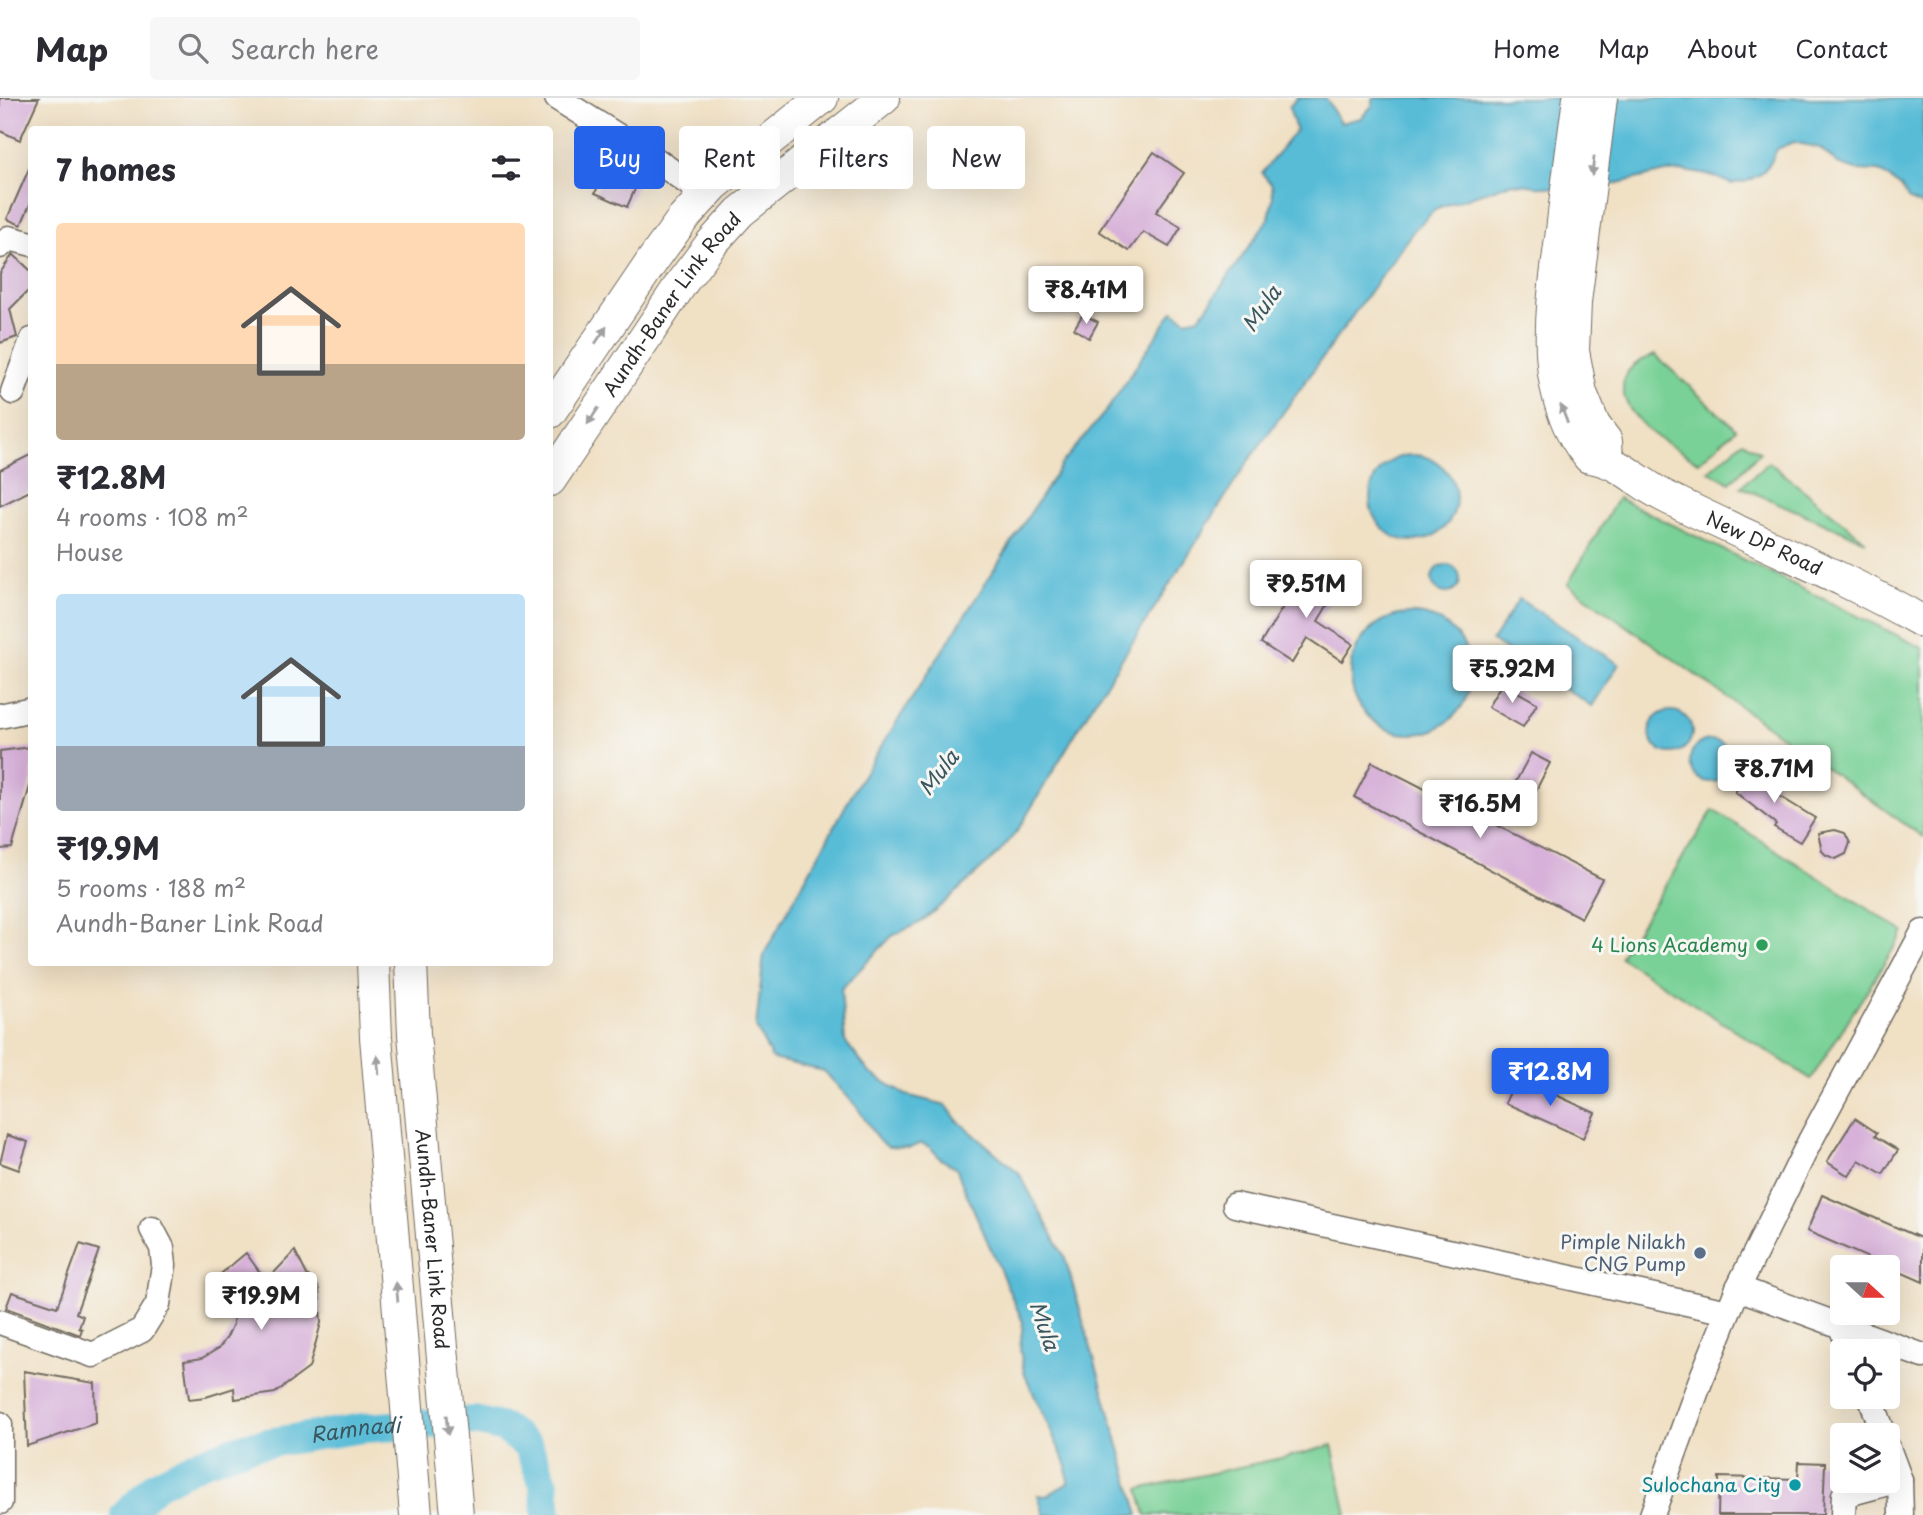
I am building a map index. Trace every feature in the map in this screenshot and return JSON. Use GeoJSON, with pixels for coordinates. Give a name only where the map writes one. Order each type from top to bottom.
{"type":"FeatureCollection","features":[{"type":"Feature","properties":{"kind":"main road","name":"Aundh-Baner Link Road"},"geometry":{"type":"LineString","coordinates":[[553,408],[682,220],[714,185],[822,98]]}},
{"type":"Feature","properties":{"kind":"main road","name":"Aundh-Baner Link Road"},"geometry":{"type":"LineString","coordinates":[[553,476],[711,244],[740,212],[884,98]]}},
{"type":"Feature","properties":{"kind":"main road"},"geometry":{"type":"LineString","coordinates":[[1564,301],[1579,98]]}},
{"type":"Feature","properties":{"kind":"main road"},"geometry":{"type":"LineString","coordinates":[[1564,301],[1601,98]]}},
{"type":"Feature","properties":{"kind":"main road","name":"New DP Road"},"geometry":{"type":"LineString","coordinates":[[1564,301],[1550,352],[1559,400],[1578,444],[1589,457],[1607,460],[1661,495],[1854,586],[1923,622]]}},
{"type":"Feature","properties":{"kind":"main road","name":"Aundh-Baner Link Road"},"geometry":{"type":"LineString","coordinates":[[373,966],[376,1037],[415,1509]]}},
{"type":"Feature","properties":{"kind":"main road","name":"Aundh-Baner Link Road"},"geometry":{"type":"LineString","coordinates":[[411,966],[414,1034],[456,1506]]}},
{"type":"Feature","properties":{"kind":"street"},"geometry":{"type":"LineString","coordinates":[[557,98],[656,160],[705,195]]}},
{"type":"Feature","properties":{"kind":"street"},"geometry":{"type":"LineString","coordinates":[[0,246],[9,238],[28,243]]}},
{"type":"Feature","properties":{"kind":"street"},"geometry":{"type":"LineString","coordinates":[[15,392],[28,352]]}},
{"type":"Feature","properties":{"kind":"street"},"geometry":{"type":"LineString","coordinates":[[0,716],[28,710]]}},
{"type":"Feature","properties":{"kind":"street"},"geometry":{"type":"LineString","coordinates":[[1653,1515],[1695,1395],[1738,1288],[1810,1141],[1923,932]]}},
{"type":"Feature","properties":{"kind":"street"},"geometry":{"type":"LineString","coordinates":[[1235,1205],[1728,1312]]}},
{"type":"Feature","properties":{"kind":"street"},"geometry":{"type":"LineString","coordinates":[[0,1322],[93,1355],[142,1330],[158,1304],[164,1265],[162,1248],[152,1229]]}},
{"type":"Feature","properties":{"kind":"street"},"geometry":{"type":"LineString","coordinates":[[1738,1288],[1830,1321]]}},
{"type":"Feature","properties":{"kind":"street"},"geometry":{"type":"LineString","coordinates":[[1840,1325],[1846,1339]]}},
{"type":"Feature","properties":{"kind":"street"},"geometry":{"type":"LineString","coordinates":[[1840,1325],[1923,1356]]}},
{"type":"Feature","properties":{"kind":"street"},"geometry":{"type":"LineString","coordinates":[[0,1424],[0,1502]]}},
{"type":"Feature","properties":{"kind":"street"},"geometry":{"type":"LineString","coordinates":[[1900,1480],[1901,1515]]}},
{"type":"Feature","properties":{"kind":"street"},"geometry":{"type":"LineString","coordinates":[[1843,1515],[1844,1495],[1851,1493]]}},
{"type":"Feature","properties":{"kind":"green space"},"geometry":{"type":"Polygon","coordinates":[[[1655,355],[1736,429],[1699,462],[1652,433],[1632,412],[1626,401],[1623,390],[1629,370],[1655,355]]]}},
{"type":"Feature","properties":{"kind":"green space"},"geometry":{"type":"Polygon","coordinates":[[[1743,441],[1760,452],[1730,483],[1709,471],[1743,441]]]}},
{"type":"Feature","properties":{"kind":"green space"},"geometry":{"type":"Polygon","coordinates":[[[1769,462],[1866,541],[1741,487],[1769,462]]]}},
{"type":"Feature","properties":{"kind":"green space"},"geometry":{"type":"Polygon","coordinates":[[[1618,498],[1923,648],[1923,837],[1568,584],[1618,498]]]}},
{"type":"Feature","properties":{"kind":"green space","name":"4 Lions Academy"},"geometry":{"type":"Polygon","coordinates":[[[1713,810],[1904,932],[1811,1079],[1620,957],[1713,810]]]}},
{"type":"Feature","properties":{"kind":"green space"},"geometry":{"type":"Polygon","coordinates":[[[1332,1445],[1347,1515],[1146,1515],[1139,1489],[1332,1445]]]}},
{"type":"Feature","properties":{"kind":"water","name":"Mula"},"geometry":{"type":"Polygon","coordinates":[[[1297,98],[1326,98],[1340,123],[1361,118],[1373,105],[1372,98],[1923,98],[1923,206],[1909,200],[1901,187],[1879,171],[1856,170],[1838,164],[1820,148],[1793,142],[1777,149],[1761,174],[1747,181],[1731,184],[1714,176],[1684,171],[1666,172],[1609,185],[1561,189],[1512,183],[1437,208],[1414,230],[1247,463],[1093,704],[1018,830],[999,853],[944,903],[921,922],[892,936],[841,989],[845,1041],[870,1073],[906,1095],[946,1105],[957,1120],[1019,1173],[1065,1258],[1139,1515],[1044,1515],[1038,1495],[1046,1496],[1068,1483],[1067,1466],[1024,1373],[1020,1349],[1023,1322],[957,1169],[921,1143],[910,1148],[888,1147],[879,1141],[857,1107],[824,1071],[772,1059],[756,1027],[764,954],[861,778],[1063,462],[1107,410],[1173,311],[1186,320],[1200,317],[1269,218],[1273,198],[1272,185],[1262,173],[1296,130],[1289,107],[1297,98]]]}},
{"type":"Feature","properties":{"kind":"water"},"geometry":{"type":"Polygon","coordinates":[[[1413,455],[1437,462],[1449,474],[1456,498],[1449,522],[1437,534],[1413,541],[1389,534],[1377,522],[1370,498],[1377,474],[1389,462],[1413,455]]]}},
{"type":"Feature","properties":{"kind":"water"},"geometry":{"type":"Polygon","coordinates":[[[1446,565],[1456,569],[1460,579],[1456,589],[1446,593],[1436,589],[1432,579],[1436,569],[1446,565]]]}},
{"type":"Feature","properties":{"kind":"water"},"geometry":{"type":"Polygon","coordinates":[[[1519,599],[1619,664],[1592,706],[1492,641],[1519,599]]]}},
{"type":"Feature","properties":{"kind":"water"},"geometry":{"type":"Polygon","coordinates":[[[1411,614],[1434,619],[1453,632],[1466,651],[1471,674],[1466,697],[1453,716],[1434,729],[1411,734],[1388,729],[1369,716],[1356,697],[1351,674],[1356,651],[1369,632],[1388,619],[1411,614]]]}},
{"type":"Feature","properties":{"kind":"water"},"geometry":{"type":"Polygon","coordinates":[[[1671,711],[1686,717],[1692,732],[1686,747],[1671,753],[1656,747],[1650,732],[1656,717],[1671,711]]]}},
{"type":"Feature","properties":{"kind":"water"},"geometry":{"type":"Polygon","coordinates":[[[1711,740],[1726,746],[1732,761],[1726,776],[1711,782],[1696,776],[1690,761],[1696,746],[1711,740]]]}},
{"type":"Feature","properties":{"kind":"building"},"geometry":{"type":"Polygon","coordinates":[[[0,98],[39,98],[20,140],[0,131],[0,98]]]}},
{"type":"Feature","properties":{"kind":"building"},"geometry":{"type":"Polygon","coordinates":[[[1154,152],[1184,173],[1156,212],[1181,227],[1169,247],[1143,232],[1129,251],[1099,231],[1154,152]]]}},
{"type":"Feature","properties":{"kind":"building"},"geometry":{"type":"Polygon","coordinates":[[[28,171],[28,209],[21,225],[7,219],[28,171]]]}},
{"type":"Feature","properties":{"kind":"building"},"geometry":{"type":"Polygon","coordinates":[[[597,189],[635,189],[627,207],[595,193],[597,189]]]}},
{"type":"Feature","properties":{"kind":"building"},"geometry":{"type":"Polygon","coordinates":[[[13,254],[28,268],[28,291],[10,309],[17,337],[0,343],[0,273],[13,254]]]}},
{"type":"Feature","properties":{"kind":"building"},"geometry":{"type":"Polygon","coordinates":[[[1083,314],[1098,322],[1089,338],[1074,329],[1083,314]]]}},
{"type":"Feature","properties":{"kind":"building"},"geometry":{"type":"Polygon","coordinates":[[[28,456],[28,492],[0,506],[0,470],[28,456]]]}},
{"type":"Feature","properties":{"kind":"building"},"geometry":{"type":"Polygon","coordinates":[[[1307,567],[1339,586],[1318,621],[1353,644],[1342,661],[1307,638],[1292,663],[1261,643],[1307,567]]]}},
{"type":"Feature","properties":{"kind":"building"},"geometry":{"type":"Polygon","coordinates":[[[1502,683],[1537,703],[1523,727],[1488,707],[1502,683]]]}},
{"type":"Feature","properties":{"kind":"building"},"geometry":{"type":"Polygon","coordinates":[[[28,748],[28,793],[12,848],[0,849],[0,751],[28,748]]]}},
{"type":"Feature","properties":{"kind":"building"},"geometry":{"type":"Polygon","coordinates":[[[1531,753],[1550,763],[1533,796],[1514,785],[1531,753]]]}},
{"type":"Feature","properties":{"kind":"building"},"geometry":{"type":"Polygon","coordinates":[[[1372,762],[1602,879],[1581,918],[1354,797],[1372,762]]]}},
{"type":"Feature","properties":{"kind":"building"},"geometry":{"type":"Polygon","coordinates":[[[1755,766],[1777,784],[1771,791],[1815,818],[1800,842],[1774,827],[1776,824],[1735,792],[1755,766]]]}},
{"type":"Feature","properties":{"kind":"building"},"geometry":{"type":"Polygon","coordinates":[[[1835,830],[1845,833],[1850,843],[1846,854],[1836,859],[1822,851],[1818,833],[1835,830]]]}},
{"type":"Feature","properties":{"kind":"building"},"geometry":{"type":"Polygon","coordinates":[[[1517,1077],[1595,1113],[1583,1138],[1505,1103],[1517,1077]]]}},
{"type":"Feature","properties":{"kind":"building"},"geometry":{"type":"Polygon","coordinates":[[[1855,1118],[1877,1133],[1875,1136],[1898,1150],[1883,1174],[1859,1160],[1849,1176],[1827,1162],[1855,1118]]]}},
{"type":"Feature","properties":{"kind":"building"},"geometry":{"type":"Polygon","coordinates":[[[7,1135],[28,1142],[19,1170],[0,1163],[7,1135]]]}},
{"type":"Feature","properties":{"kind":"building"},"geometry":{"type":"Polygon","coordinates":[[[1822,1195],[1923,1239],[1923,1282],[1900,1272],[1900,1255],[1862,1255],[1807,1231],[1822,1195]]]}},
{"type":"Feature","properties":{"kind":"building"},"geometry":{"type":"Polygon","coordinates":[[[80,1244],[99,1250],[76,1313],[83,1316],[80,1335],[6,1308],[12,1292],[57,1307],[80,1244]]]}},
{"type":"Feature","properties":{"kind":"building"},"geometry":{"type":"Polygon","coordinates":[[[295,1251],[307,1275],[316,1282],[319,1290],[321,1323],[309,1368],[275,1393],[235,1399],[234,1388],[189,1399],[184,1361],[202,1358],[219,1348],[233,1324],[234,1310],[230,1296],[216,1278],[246,1253],[266,1281],[295,1251]]]}},
{"type":"Feature","properties":{"kind":"building"},"geometry":{"type":"Polygon","coordinates":[[[24,1371],[95,1383],[96,1423],[27,1446],[24,1371]]]}},
{"type":"Feature","properties":{"kind":"building","name":"Sulochana City"},"geometry":{"type":"Polygon","coordinates":[[[1799,1462],[1825,1463],[1823,1515],[1718,1515],[1719,1477],[1798,1479],[1799,1462]]]}},
{"type":"Feature","properties":{"kind":"waterway","name":"Ramnadi"},"geometry":{"type":"LineString","coordinates":[[125,1515],[156,1485],[201,1462],[248,1446],[363,1428],[475,1421],[504,1428],[528,1446],[544,1484],[547,1515]]}},
{"type":"Feature","properties":{"kind":"place","name":"4 Lions Academy"},"geometry":{"type":"Point","coordinates":[1762,945]}},
{"type":"Feature","properties":{"kind":"place","name":"Pimple Nilakh CNG Pump"},"geometry":{"type":"Point","coordinates":[1700,1253]}},
{"type":"Feature","properties":{"kind":"place","name":"Sulochana City"},"geometry":{"type":"Point","coordinates":[1795,1485]}}]}
